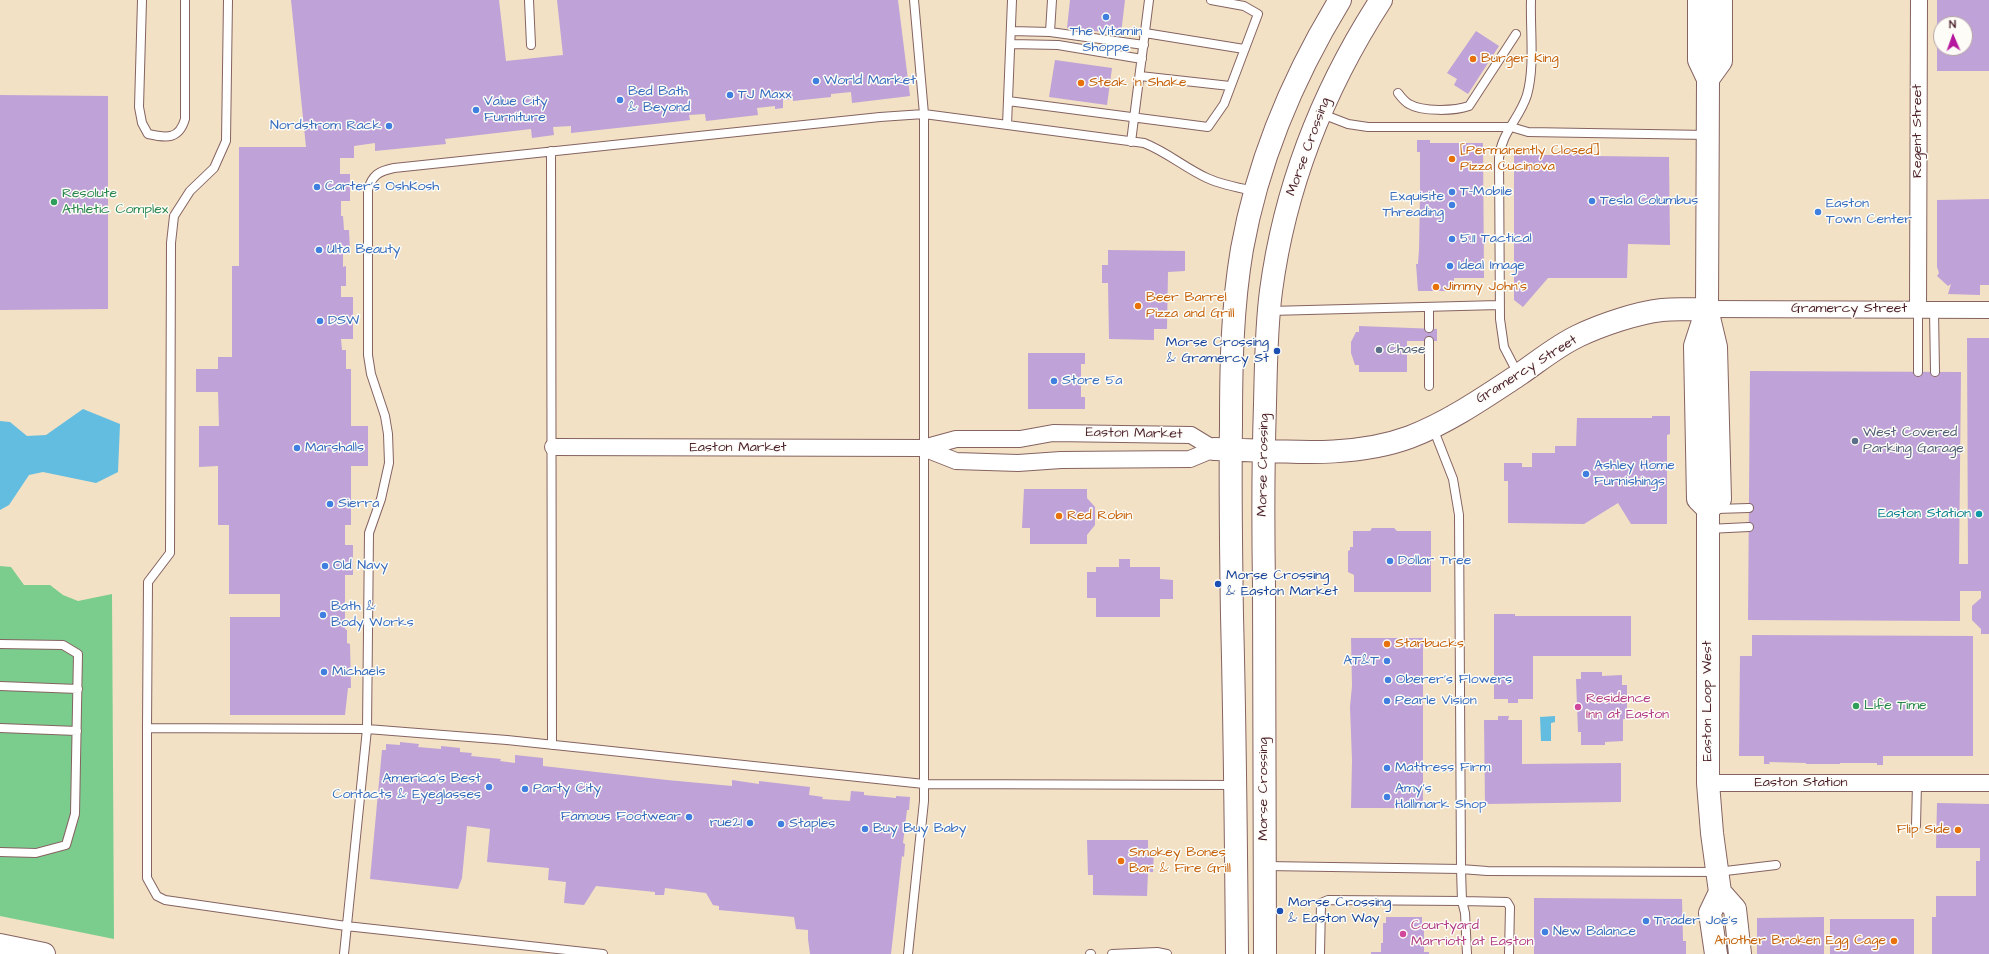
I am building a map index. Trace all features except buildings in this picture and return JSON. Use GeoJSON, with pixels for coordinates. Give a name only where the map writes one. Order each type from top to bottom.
{"type":"FeatureCollection","features":[{"type":"Feature","properties":{"kind":"main road","name":"Morse Crossing"},"geometry":{"type":"LineString","coordinates":[[1237,954],[1236,785],[1222,449],[1234,314],[1243,248],[1256,191],[1269,147],[1289,96],[1313,46],[1340,0]]}},
{"type":"Feature","properties":{"kind":"main road","name":"Morse Crossing"},"geometry":{"type":"LineString","coordinates":[[1265,954],[1263,450],[1265,359],[1269,311],[1274,274],[1285,216],[1300,166],[1320,114],[1344,63],[1381,0]]}},
{"type":"Feature","properties":{"kind":"main road"},"geometry":{"type":"LineString","coordinates":[[1699,0],[1699,60],[1708,79],[1707,309],[1695,346],[1695,404],[1698,443],[1698,499],[1708,519]]}},
{"type":"Feature","properties":{"kind":"main road"},"geometry":{"type":"LineString","coordinates":[[1708,79],[1721,61],[1720,0]]}},
{"type":"Feature","properties":{"kind":"main road","name":"Gramercy Street"},"geometry":{"type":"LineString","coordinates":[[1222,449],[1304,452],[1355,449],[1409,438],[1433,427],[1484,398],[1561,346],[1596,329],[1639,315],[1661,310],[1707,309]]}},
{"type":"Feature","properties":{"kind":"main road","name":"Easton Loop West"},"geometry":{"type":"LineString","coordinates":[[1708,519],[1708,783],[1718,882]]}},
{"type":"Feature","properties":{"kind":"main road"},"geometry":{"type":"LineString","coordinates":[[1716,954],[1710,913],[1718,882]]}},
{"type":"Feature","properties":{"kind":"main road"},"geometry":{"type":"LineString","coordinates":[[1718,882],[1735,909],[1740,954]]}},
{"type":"Feature","properties":{"kind":"main road"},"geometry":{"type":"LineString","coordinates":[[0,945],[44,954]]}},
{"type":"Feature","properties":{"kind":"street","name":"Regent Street"},"geometry":{"type":"LineString","coordinates":[[1919,0],[1926,309]]}},
{"type":"Feature","properties":{"kind":"street","name":"Gramercy Street"},"geometry":{"type":"LineString","coordinates":[[1707,309],[1989,310]]}},
{"type":"Feature","properties":{"kind":"street","name":"Easton Market"},"geometry":{"type":"LineString","coordinates":[[553,447],[923,448],[956,439],[1020,439],[1053,433],[1191,434],[1222,449]]}},
{"type":"Feature","properties":{"kind":"street","name":"Easton Market"},"geometry":{"type":"LineString","coordinates":[[923,448],[956,461],[1018,463],[1061,460],[1190,459],[1222,449]]}},
{"type":"Feature","properties":{"kind":"street","name":"Easton Station"},"geometry":{"type":"LineString","coordinates":[[1708,783],[1989,783]]}},
{"type":"Feature","properties":{"kind":"lane"},"geometry":{"type":"LineString","coordinates":[[142,0],[139,107],[142,123],[148,134],[161,137],[174,136],[182,129],[185,119],[185,0]]}},
{"type":"Feature","properties":{"kind":"lane"},"geometry":{"type":"LineString","coordinates":[[228,0],[226,141],[214,168],[190,191],[174,216],[172,243],[170,553],[148,582],[146,869],[150,885],[158,896],[174,902],[346,926],[603,954]]}},
{"type":"Feature","properties":{"kind":"lane"},"geometry":{"type":"LineString","coordinates":[[529,0],[531,45]]}},
{"type":"Feature","properties":{"kind":"lane"},"geometry":{"type":"LineString","coordinates":[[908,954],[924,801],[924,114],[914,0]]}},
{"type":"Feature","properties":{"kind":"lane"},"geometry":{"type":"LineString","coordinates":[[1007,125],[1012,0]]}},
{"type":"Feature","properties":{"kind":"lane"},"geometry":{"type":"LineString","coordinates":[[1050,32],[1052,0]]}},
{"type":"Feature","properties":{"kind":"lane"},"geometry":{"type":"LineString","coordinates":[[1131,142],[1149,0]]}},
{"type":"Feature","properties":{"kind":"lane"},"geometry":{"type":"LineString","coordinates":[[1008,102],[1208,127],[1224,104],[1258,14],[1244,6],[1211,0]]}},
{"type":"Feature","properties":{"kind":"lane"},"geometry":{"type":"LineString","coordinates":[[1518,375],[1503,342],[1499,305],[1499,158],[1500,146],[1523,105],[1529,83],[1531,0]]}},
{"type":"Feature","properties":{"kind":"lane"},"geometry":{"type":"LineString","coordinates":[[1011,31],[1050,32],[1144,45]]}},
{"type":"Feature","properties":{"kind":"lane"},"geometry":{"type":"LineString","coordinates":[[1145,33],[1244,49]]}},
{"type":"Feature","properties":{"kind":"lane"},"geometry":{"type":"LineString","coordinates":[[1398,93],[1409,104],[1423,109],[1460,109],[1469,106],[1516,34]]}},
{"type":"Feature","properties":{"kind":"lane"},"geometry":{"type":"LineString","coordinates":[[1011,44],[1058,45],[1142,59]]}},
{"type":"Feature","properties":{"kind":"lane"},"geometry":{"type":"LineString","coordinates":[[1140,76],[1230,86]]}},
{"type":"Feature","properties":{"kind":"lane"},"geometry":{"type":"LineString","coordinates":[[344,954],[367,729],[369,533],[381,499],[389,463],[388,434],[385,416],[371,374],[368,355],[368,190],[371,179],[376,174],[394,168],[880,117],[924,114],[1144,143],[1159,149],[1208,178],[1230,186],[1256,191]]}},
{"type":"Feature","properties":{"kind":"lane"},"geometry":{"type":"LineString","coordinates":[[1320,114],[1348,124],[1368,127],[1511,126],[1528,132],[1543,133],[1708,135]]}},
{"type":"Feature","properties":{"kind":"lane"},"geometry":{"type":"LineString","coordinates":[[551,151],[553,447],[552,745]]}},
{"type":"Feature","properties":{"kind":"lane"},"geometry":{"type":"LineString","coordinates":[[1269,311],[1499,305]]}},
{"type":"Feature","properties":{"kind":"lane"},"geometry":{"type":"LineString","coordinates":[[1429,307],[1429,328]]}},
{"type":"Feature","properties":{"kind":"lane"},"geometry":{"type":"LineString","coordinates":[[1918,372],[1926,309]]}},
{"type":"Feature","properties":{"kind":"lane"},"geometry":{"type":"LineString","coordinates":[[1926,309],[1935,372]]}},
{"type":"Feature","properties":{"kind":"lane"},"geometry":{"type":"LineString","coordinates":[[1429,341],[1429,386]]}},
{"type":"Feature","properties":{"kind":"lane"},"geometry":{"type":"LineString","coordinates":[[1433,427],[1453,479],[1459,515],[1461,869],[1462,901],[1466,913],[1467,954]]}},
{"type":"Feature","properties":{"kind":"lane"},"geometry":{"type":"LineString","coordinates":[[1708,519],[1749,508]]}},
{"type":"Feature","properties":{"kind":"lane"},"geometry":{"type":"LineString","coordinates":[[1708,519],[1749,527]]}},
{"type":"Feature","properties":{"kind":"lane"},"geometry":{"type":"LineString","coordinates":[[0,644],[64,644],[78,654],[75,814],[66,845],[36,853],[0,852]]}},
{"type":"Feature","properties":{"kind":"lane"},"geometry":{"type":"LineString","coordinates":[[0,686],[78,689]]}},
{"type":"Feature","properties":{"kind":"lane"},"geometry":{"type":"LineString","coordinates":[[0,728],[77,732]]}},
{"type":"Feature","properties":{"kind":"lane"},"geometry":{"type":"LineString","coordinates":[[147,728],[367,729],[552,745],[924,784],[1236,785]]}},
{"type":"Feature","properties":{"kind":"lane"},"geometry":{"type":"LineString","coordinates":[[1916,826],[1917,783]]}},
{"type":"Feature","properties":{"kind":"lane"},"geometry":{"type":"LineString","coordinates":[[1264,866],[1461,869],[1718,882],[1776,865]]}},
{"type":"Feature","properties":{"kind":"lane"},"geometry":{"type":"LineString","coordinates":[[1320,954],[1321,903],[1328,900],[1507,902],[1510,908],[1509,954]]}},
{"type":"Feature","properties":{"kind":"lane"},"geometry":{"type":"LineString","coordinates":[[1112,954],[1157,952],[1167,954]]}},
{"type":"Feature","properties":{"kind":"green space"},"geometry":{"type":"Polygon","coordinates":[[[0,566],[11,567],[24,585],[50,585],[63,595],[78,601],[112,594],[114,939],[0,916],[0,566]]]}},
{"type":"Feature","properties":{"kind":"water"},"geometry":{"type":"Polygon","coordinates":[[[83,409],[120,424],[118,472],[96,483],[43,472],[29,475],[9,505],[0,510],[0,421],[10,422],[27,436],[46,435],[83,409]]]}},
{"type":"Feature","properties":{"kind":"water"},"geometry":{"type":"Polygon","coordinates":[[[1555,716],[1555,722],[1551,723],[1551,741],[1541,741],[1540,717],[1555,716]]]}},
{"type":"Feature","properties":{"kind":"place","name":"The Vitamin Shoppe"},"geometry":{"type":"Point","coordinates":[1106,17]}},
{"type":"Feature","properties":{"kind":"place","name":"Burger King"},"geometry":{"type":"Point","coordinates":[1473,59]}},
{"type":"Feature","properties":{"kind":"place","name":"World Market"},"geometry":{"type":"Point","coordinates":[816,81]}},
{"type":"Feature","properties":{"kind":"place","name":"Steak 'n Shake"},"geometry":{"type":"Point","coordinates":[1081,83]}},
{"type":"Feature","properties":{"kind":"place","name":"TJ Maxx"},"geometry":{"type":"Point","coordinates":[730,95]}},
{"type":"Feature","properties":{"kind":"place","name":"Bed Bath & Beyond"},"geometry":{"type":"Point","coordinates":[620,100]}},
{"type":"Feature","properties":{"kind":"place","name":"Value City Furniture"},"geometry":{"type":"Point","coordinates":[476,110]}},
{"type":"Feature","properties":{"kind":"place","name":"Nordstrom Rack"},"geometry":{"type":"Point","coordinates":[389,126]}},
{"type":"Feature","properties":{"kind":"place","name":"[Permanently Closed] Pizza Cucinova"},"geometry":{"type":"Point","coordinates":[1452,159]}},
{"type":"Feature","properties":{"kind":"place","name":"Carter's OshKosh"},"geometry":{"type":"Point","coordinates":[317,187]}},
{"type":"Feature","properties":{"kind":"place","name":"T-Mobile"},"geometry":{"type":"Point","coordinates":[1452,192]}},
{"type":"Feature","properties":{"kind":"place","name":"Tesla Columbus"},"geometry":{"type":"Point","coordinates":[1592,201]}},
{"type":"Feature","properties":{"kind":"place","name":"Resolute Athletic Complex"},"geometry":{"type":"Point","coordinates":[54,202]}},
{"type":"Feature","properties":{"kind":"place","name":"Exquisite Threading"},"geometry":{"type":"Point","coordinates":[1452,205]}},
{"type":"Feature","properties":{"kind":"place","name":"Easton Town Center"},"geometry":{"type":"Point","coordinates":[1818,212]}},
{"type":"Feature","properties":{"kind":"place","name":"5.11 Tactical"},"geometry":{"type":"Point","coordinates":[1452,239]}},
{"type":"Feature","properties":{"kind":"place","name":"Ulta Beauty"},"geometry":{"type":"Point","coordinates":[319,250]}},
{"type":"Feature","properties":{"kind":"place","name":"Ideal Image"},"geometry":{"type":"Point","coordinates":[1450,266]}},
{"type":"Feature","properties":{"kind":"place","name":"Jimmy John's"},"geometry":{"type":"Point","coordinates":[1436,287]}},
{"type":"Feature","properties":{"kind":"place","name":"Beer Barrel Pizza and Grill"},"geometry":{"type":"Point","coordinates":[1138,306]}},
{"type":"Feature","properties":{"kind":"place","name":"DSW"},"geometry":{"type":"Point","coordinates":[320,321]}},
{"type":"Feature","properties":{"kind":"place","name":"Chase"},"geometry":{"type":"Point","coordinates":[1379,350]}},
{"type":"Feature","properties":{"kind":"place","name":"Morse Crossing & Gramercy St"},"geometry":{"type":"Point","coordinates":[1277,351]}},
{"type":"Feature","properties":{"kind":"place","name":"Store 5a"},"geometry":{"type":"Point","coordinates":[1054,381]}},
{"type":"Feature","properties":{"kind":"place","name":"West Covered Parking Garage"},"geometry":{"type":"Point","coordinates":[1855,441]}},
{"type":"Feature","properties":{"kind":"place","name":"Marshalls"},"geometry":{"type":"Point","coordinates":[297,448]}},
{"type":"Feature","properties":{"kind":"place","name":"Ashley Home Furnishings"},"geometry":{"type":"Point","coordinates":[1586,474]}},
{"type":"Feature","properties":{"kind":"place","name":"Sierra"},"geometry":{"type":"Point","coordinates":[330,504]}},
{"type":"Feature","properties":{"kind":"place","name":"Easton Station"},"geometry":{"type":"Point","coordinates":[1979,514]}},
{"type":"Feature","properties":{"kind":"place","name":"Red Robin"},"geometry":{"type":"Point","coordinates":[1059,516]}},
{"type":"Feature","properties":{"kind":"place","name":"Dollar Tree"},"geometry":{"type":"Point","coordinates":[1390,561]}},
{"type":"Feature","properties":{"kind":"place","name":"Old Navy"},"geometry":{"type":"Point","coordinates":[325,566]}},
{"type":"Feature","properties":{"kind":"place","name":"Morse Crossing & Easton Market"},"geometry":{"type":"Point","coordinates":[1218,584]}},
{"type":"Feature","properties":{"kind":"place","name":"Bath & Body Works"},"geometry":{"type":"Point","coordinates":[323,615]}},
{"type":"Feature","properties":{"kind":"place","name":"Starbucks"},"geometry":{"type":"Point","coordinates":[1387,644]}},
{"type":"Feature","properties":{"kind":"place","name":"AT&T"},"geometry":{"type":"Point","coordinates":[1387,661]}},
{"type":"Feature","properties":{"kind":"place","name":"Michaels"},"geometry":{"type":"Point","coordinates":[324,672]}},
{"type":"Feature","properties":{"kind":"place","name":"Oberer's Flowers"},"geometry":{"type":"Point","coordinates":[1388,680]}},
{"type":"Feature","properties":{"kind":"place","name":"Pearle Vision"},"geometry":{"type":"Point","coordinates":[1387,701]}},
{"type":"Feature","properties":{"kind":"place","name":"Life Time"},"geometry":{"type":"Point","coordinates":[1856,706]}},
{"type":"Feature","properties":{"kind":"place","name":"Residence Inn at Easton"},"geometry":{"type":"Point","coordinates":[1578,707]}},
{"type":"Feature","properties":{"kind":"place","name":"Mattress Firm"},"geometry":{"type":"Point","coordinates":[1387,768]}},
{"type":"Feature","properties":{"kind":"place","name":"America's Best Contacts & Eyeglasses"},"geometry":{"type":"Point","coordinates":[489,787]}},
{"type":"Feature","properties":{"kind":"place","name":"Party City"},"geometry":{"type":"Point","coordinates":[525,789]}},
{"type":"Feature","properties":{"kind":"place","name":"Amy's Hallmark Shop"},"geometry":{"type":"Point","coordinates":[1387,797]}},
{"type":"Feature","properties":{"kind":"place","name":"Famous Footwear"},"geometry":{"type":"Point","coordinates":[689,817]}},
{"type":"Feature","properties":{"kind":"place","name":"rue21"},"geometry":{"type":"Point","coordinates":[750,823]}},
{"type":"Feature","properties":{"kind":"place","name":"Staples"},"geometry":{"type":"Point","coordinates":[781,824]}},
{"type":"Feature","properties":{"kind":"place","name":"Buy Buy Baby"},"geometry":{"type":"Point","coordinates":[865,829]}},
{"type":"Feature","properties":{"kind":"place","name":"Flip Side"},"geometry":{"type":"Point","coordinates":[1958,830]}},
{"type":"Feature","properties":{"kind":"place","name":"Smokey Bones Bar & Fire Grill"},"geometry":{"type":"Point","coordinates":[1121,861]}},
{"type":"Feature","properties":{"kind":"place","name":"Morse Crossing & Easton Way"},"geometry":{"type":"Point","coordinates":[1280,911]}},
{"type":"Feature","properties":{"kind":"place","name":"Trader Joe's"},"geometry":{"type":"Point","coordinates":[1646,921]}},
{"type":"Feature","properties":{"kind":"place","name":"New Balance"},"geometry":{"type":"Point","coordinates":[1545,932]}},
{"type":"Feature","properties":{"kind":"place","name":"Courtyard Marriott at Easton"},"geometry":{"type":"Point","coordinates":[1403,934]}},
{"type":"Feature","properties":{"kind":"place","name":"Another Broken Egg Cage"},"geometry":{"type":"Point","coordinates":[1894,941]}}]}
